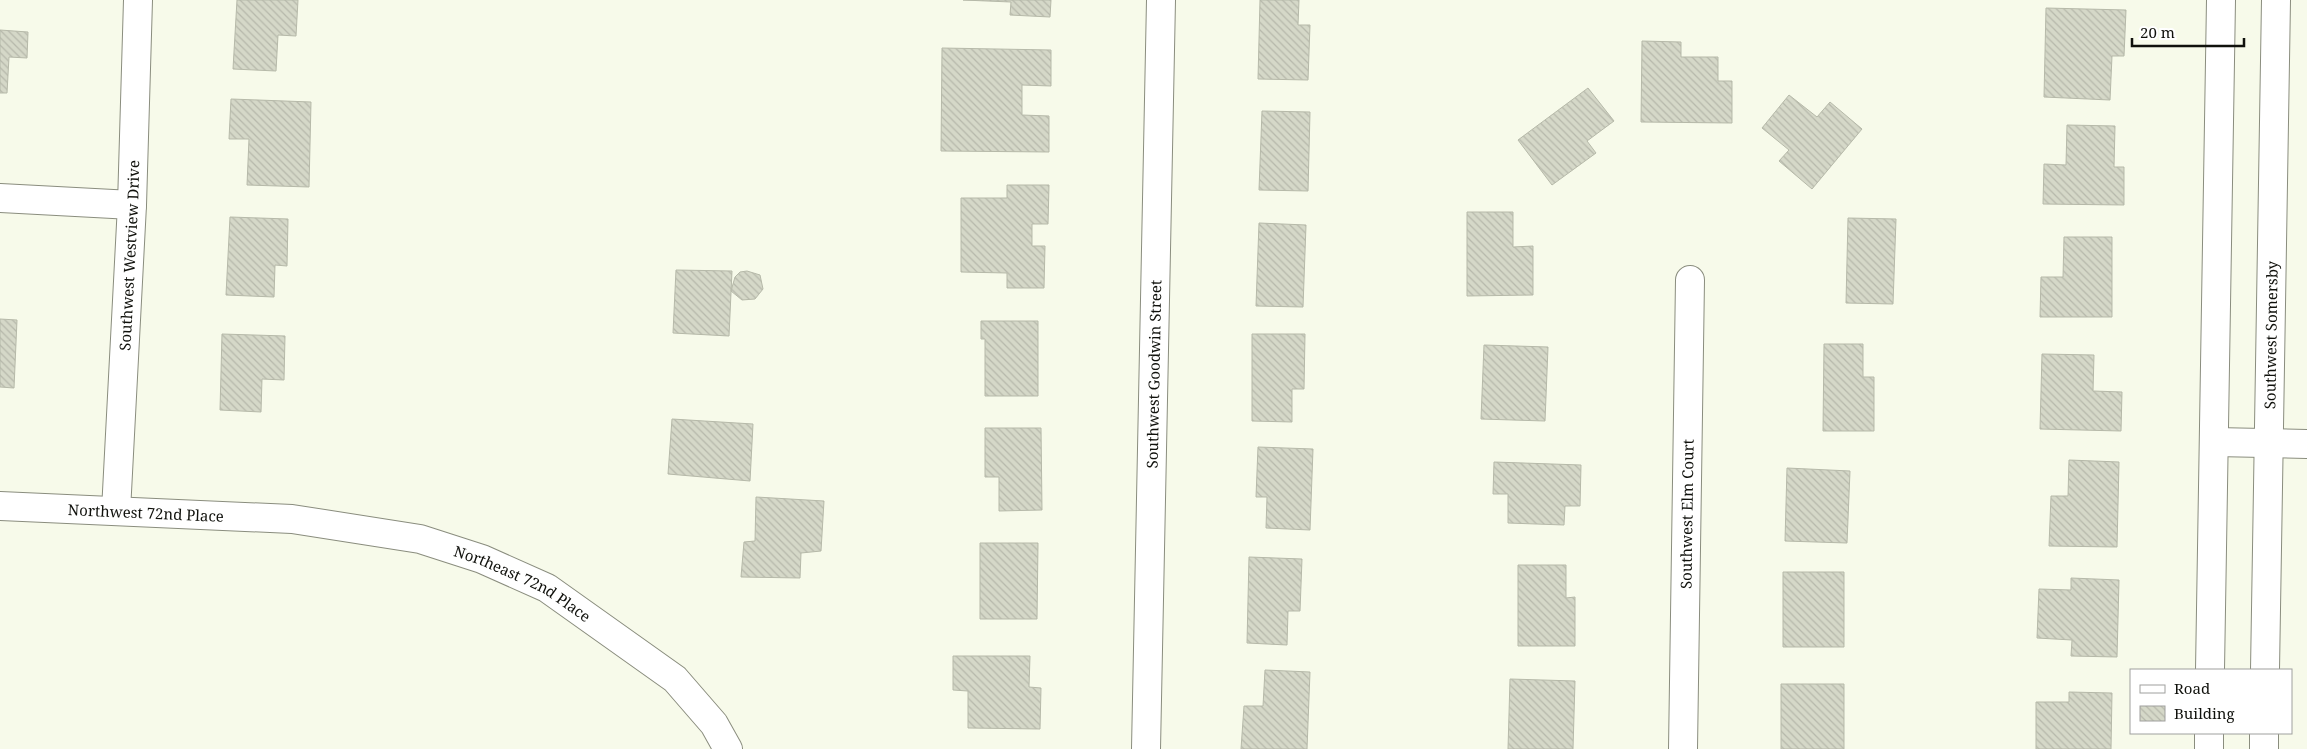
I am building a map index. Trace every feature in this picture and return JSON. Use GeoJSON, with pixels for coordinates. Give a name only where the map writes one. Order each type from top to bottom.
{"type":"FeatureCollection","features":[{"type":"Feature","properties":{"kind":"street","name":"Southwest Westview Drive"},"geometry":{"type":"LineString","coordinates":[[116,511],[132,205],[138,0]]}},
{"type":"Feature","properties":{"kind":"street","name":"Southwest Goodwin Street"},"geometry":{"type":"LineString","coordinates":[[1146,749],[1161,0]]}},
{"type":"Feature","properties":{"kind":"street"},"geometry":{"type":"LineString","coordinates":[[2210,669],[2221,0]]}},
{"type":"Feature","properties":{"kind":"street","name":"Southwest Somersby"},"geometry":{"type":"LineString","coordinates":[[2265,669],[2276,0]]}},
{"type":"Feature","properties":{"kind":"street"},"geometry":{"type":"LineString","coordinates":[[0,198],[132,205]]}},
{"type":"Feature","properties":{"kind":"street","name":"Southwest Elm Court"},"geometry":{"type":"LineString","coordinates":[[1683,749],[1690,280]]}},
{"type":"Feature","properties":{"kind":"street"},"geometry":{"type":"LineString","coordinates":[[2215,442],[2307,444]]}},
{"type":"Feature","properties":{"kind":"street","name":"Northwest 72nd Place"},"geometry":{"type":"LineString","coordinates":[[0,506],[292,519]]}},
{"type":"Feature","properties":{"kind":"street","name":"Northeast 72nd Place"},"geometry":{"type":"LineString","coordinates":[[292,519],[420,539],[482,560],[547,588],[675,679],[714,724],[728,749]]}},
{"type":"Feature","properties":{"kind":"street"},"geometry":{"type":"LineString","coordinates":[[2209,734],[2209,749]]}},
{"type":"Feature","properties":{"kind":"street"},"geometry":{"type":"LineString","coordinates":[[2264,734],[2264,749]]}},
{"type":"Feature","properties":{"kind":"building"},"geometry":{"type":"Polygon","coordinates":[[[237,0],[298,0],[296,36],[278,35],[276,71],[233,69],[237,0]]]}},
{"type":"Feature","properties":{"kind":"building"},"geometry":{"type":"Polygon","coordinates":[[[963,0],[1051,0],[1050,17],[1010,15],[1011,2],[963,0]]]}},
{"type":"Feature","properties":{"kind":"building"},"geometry":{"type":"Polygon","coordinates":[[[1260,0],[1299,0],[1298,25],[1310,25],[1308,80],[1258,79],[1260,0]]]}},
{"type":"Feature","properties":{"kind":"building"},"geometry":{"type":"Polygon","coordinates":[[[2046,8],[2126,10],[2124,56],[2112,56],[2110,100],[2044,97],[2046,8]]]}},
{"type":"Feature","properties":{"kind":"building"},"geometry":{"type":"Polygon","coordinates":[[[0,30],[28,32],[27,58],[9,57],[7,93],[0,93],[0,30]]]}},
{"type":"Feature","properties":{"kind":"building"},"geometry":{"type":"Polygon","coordinates":[[[1642,41],[1681,42],[1681,57],[1718,57],[1718,81],[1732,81],[1732,123],[1641,122],[1642,41]]]}},
{"type":"Feature","properties":{"kind":"building"},"geometry":{"type":"Polygon","coordinates":[[[942,48],[1051,50],[1051,86],[1022,85],[1022,115],[1049,116],[1049,152],[941,151],[942,48]]]}},
{"type":"Feature","properties":{"kind":"building"},"geometry":{"type":"Polygon","coordinates":[[[1588,88],[1614,121],[1587,141],[1596,153],[1552,185],[1518,140],[1588,88]]]}},
{"type":"Feature","properties":{"kind":"building"},"geometry":{"type":"Polygon","coordinates":[[[1789,95],[1817,117],[1830,102],[1862,129],[1812,189],[1779,161],[1789,150],[1762,128],[1789,95]]]}},
{"type":"Feature","properties":{"kind":"building"},"geometry":{"type":"Polygon","coordinates":[[[231,99],[311,102],[309,187],[247,185],[249,139],[229,139],[231,99]]]}},
{"type":"Feature","properties":{"kind":"building"},"geometry":{"type":"Polygon","coordinates":[[[1262,111],[1310,112],[1308,191],[1259,190],[1262,111]]]}},
{"type":"Feature","properties":{"kind":"building"},"geometry":{"type":"Polygon","coordinates":[[[2067,125],[2115,126],[2114,167],[2124,167],[2124,205],[2043,204],[2044,164],[2066,165],[2067,125]]]}},
{"type":"Feature","properties":{"kind":"building"},"geometry":{"type":"Polygon","coordinates":[[[1007,185],[1049,185],[1048,224],[1032,224],[1032,246],[1045,246],[1044,288],[1007,288],[1007,273],[961,272],[961,198],[1007,198],[1007,185]]]}},
{"type":"Feature","properties":{"kind":"building"},"geometry":{"type":"Polygon","coordinates":[[[1467,212],[1513,212],[1513,247],[1533,246],[1533,295],[1467,296],[1467,212]]]}},
{"type":"Feature","properties":{"kind":"building"},"geometry":{"type":"Polygon","coordinates":[[[230,217],[288,219],[287,266],[275,265],[274,297],[226,295],[230,217]]]}},
{"type":"Feature","properties":{"kind":"building"},"geometry":{"type":"Polygon","coordinates":[[[1848,218],[1896,219],[1893,304],[1846,303],[1848,218]]]}},
{"type":"Feature","properties":{"kind":"building"},"geometry":{"type":"Polygon","coordinates":[[[1259,223],[1306,225],[1303,307],[1256,306],[1259,223]]]}},
{"type":"Feature","properties":{"kind":"building"},"geometry":{"type":"Polygon","coordinates":[[[2064,237],[2112,237],[2112,317],[2040,317],[2041,277],[2063,277],[2064,237]]]}},
{"type":"Feature","properties":{"kind":"building"},"geometry":{"type":"Polygon","coordinates":[[[676,270],[732,271],[729,336],[673,333],[676,270]]]}},
{"type":"Feature","properties":{"kind":"building"},"geometry":{"type":"Polygon","coordinates":[[[747,271],[760,275],[763,289],[755,299],[742,300],[731,291],[735,277],[740,272],[747,271]]]}},
{"type":"Feature","properties":{"kind":"building"},"geometry":{"type":"Polygon","coordinates":[[[0,319],[17,320],[14,388],[0,387],[0,319]]]}},
{"type":"Feature","properties":{"kind":"building"},"geometry":{"type":"Polygon","coordinates":[[[981,321],[1038,321],[1038,396],[985,396],[985,339],[981,339],[981,321]]]}},
{"type":"Feature","properties":{"kind":"building"},"geometry":{"type":"Polygon","coordinates":[[[222,334],[285,336],[284,380],[262,379],[261,412],[220,410],[222,334]]]}},
{"type":"Feature","properties":{"kind":"building"},"geometry":{"type":"Polygon","coordinates":[[[1252,334],[1305,334],[1304,389],[1292,389],[1292,422],[1252,421],[1252,334]]]}},
{"type":"Feature","properties":{"kind":"building"},"geometry":{"type":"Polygon","coordinates":[[[1824,344],[1863,344],[1863,377],[1874,377],[1874,431],[1823,431],[1824,344]]]}},
{"type":"Feature","properties":{"kind":"building"},"geometry":{"type":"Polygon","coordinates":[[[1484,345],[1548,347],[1545,421],[1481,419],[1484,345]]]}},
{"type":"Feature","properties":{"kind":"building"},"geometry":{"type":"Polygon","coordinates":[[[2042,354],[2094,355],[2093,391],[2122,392],[2121,431],[2040,429],[2042,354]]]}},
{"type":"Feature","properties":{"kind":"building"},"geometry":{"type":"Polygon","coordinates":[[[672,419],[753,424],[750,481],[668,474],[672,419]]]}},
{"type":"Feature","properties":{"kind":"building"},"geometry":{"type":"Polygon","coordinates":[[[985,428],[1041,428],[1042,510],[999,511],[999,477],[985,477],[985,428]]]}},
{"type":"Feature","properties":{"kind":"building"},"geometry":{"type":"Polygon","coordinates":[[[1258,447],[1313,449],[1310,530],[1266,528],[1267,497],[1256,497],[1258,447]]]}},
{"type":"Feature","properties":{"kind":"building"},"geometry":{"type":"Polygon","coordinates":[[[2069,460],[2119,462],[2117,547],[2049,546],[2051,496],[2068,496],[2069,460]]]}},
{"type":"Feature","properties":{"kind":"building"},"geometry":{"type":"Polygon","coordinates":[[[1494,462],[1581,465],[1580,506],[1565,506],[1564,525],[1508,523],[1508,494],[1493,494],[1494,462]]]}},
{"type":"Feature","properties":{"kind":"building"},"geometry":{"type":"Polygon","coordinates":[[[1787,468],[1850,471],[1847,543],[1785,541],[1787,468]]]}},
{"type":"Feature","properties":{"kind":"building"},"geometry":{"type":"Polygon","coordinates":[[[756,497],[824,501],[821,551],[801,553],[800,578],[741,577],[744,542],[755,541],[756,497]]]}},
{"type":"Feature","properties":{"kind":"building"},"geometry":{"type":"Polygon","coordinates":[[[980,543],[1038,543],[1037,619],[980,619],[980,543]]]}},
{"type":"Feature","properties":{"kind":"building"},"geometry":{"type":"Polygon","coordinates":[[[1249,557],[1302,559],[1300,611],[1288,611],[1287,645],[1247,643],[1249,557]]]}},
{"type":"Feature","properties":{"kind":"building"},"geometry":{"type":"Polygon","coordinates":[[[1518,565],[1566,565],[1566,598],[1575,597],[1575,646],[1518,646],[1518,565]]]}},
{"type":"Feature","properties":{"kind":"building"},"geometry":{"type":"Polygon","coordinates":[[[1783,572],[1844,572],[1844,647],[1783,647],[1783,572]]]}},
{"type":"Feature","properties":{"kind":"building"},"geometry":{"type":"Polygon","coordinates":[[[2071,578],[2119,580],[2117,657],[2071,656],[2072,640],[2037,638],[2039,589],[2071,590],[2071,578]]]}},
{"type":"Feature","properties":{"kind":"building"},"geometry":{"type":"Polygon","coordinates":[[[953,656],[1030,656],[1029,687],[1041,688],[1040,729],[968,728],[968,691],[953,690],[953,656]]]}},
{"type":"Feature","properties":{"kind":"building"},"geometry":{"type":"Polygon","coordinates":[[[1265,670],[1310,672],[1307,749],[1241,749],[1244,706],[1263,706],[1265,670]]]}},
{"type":"Feature","properties":{"kind":"building"},"geometry":{"type":"Polygon","coordinates":[[[1510,679],[1575,681],[1573,749],[1508,749],[1510,679]]]}},
{"type":"Feature","properties":{"kind":"building"},"geometry":{"type":"Polygon","coordinates":[[[1781,684],[1844,684],[1844,749],[1781,749],[1781,684]]]}},
{"type":"Feature","properties":{"kind":"building"},"geometry":{"type":"Polygon","coordinates":[[[2069,692],[2112,693],[2111,749],[2036,749],[2036,702],[2069,702],[2069,692]]]}}]}
